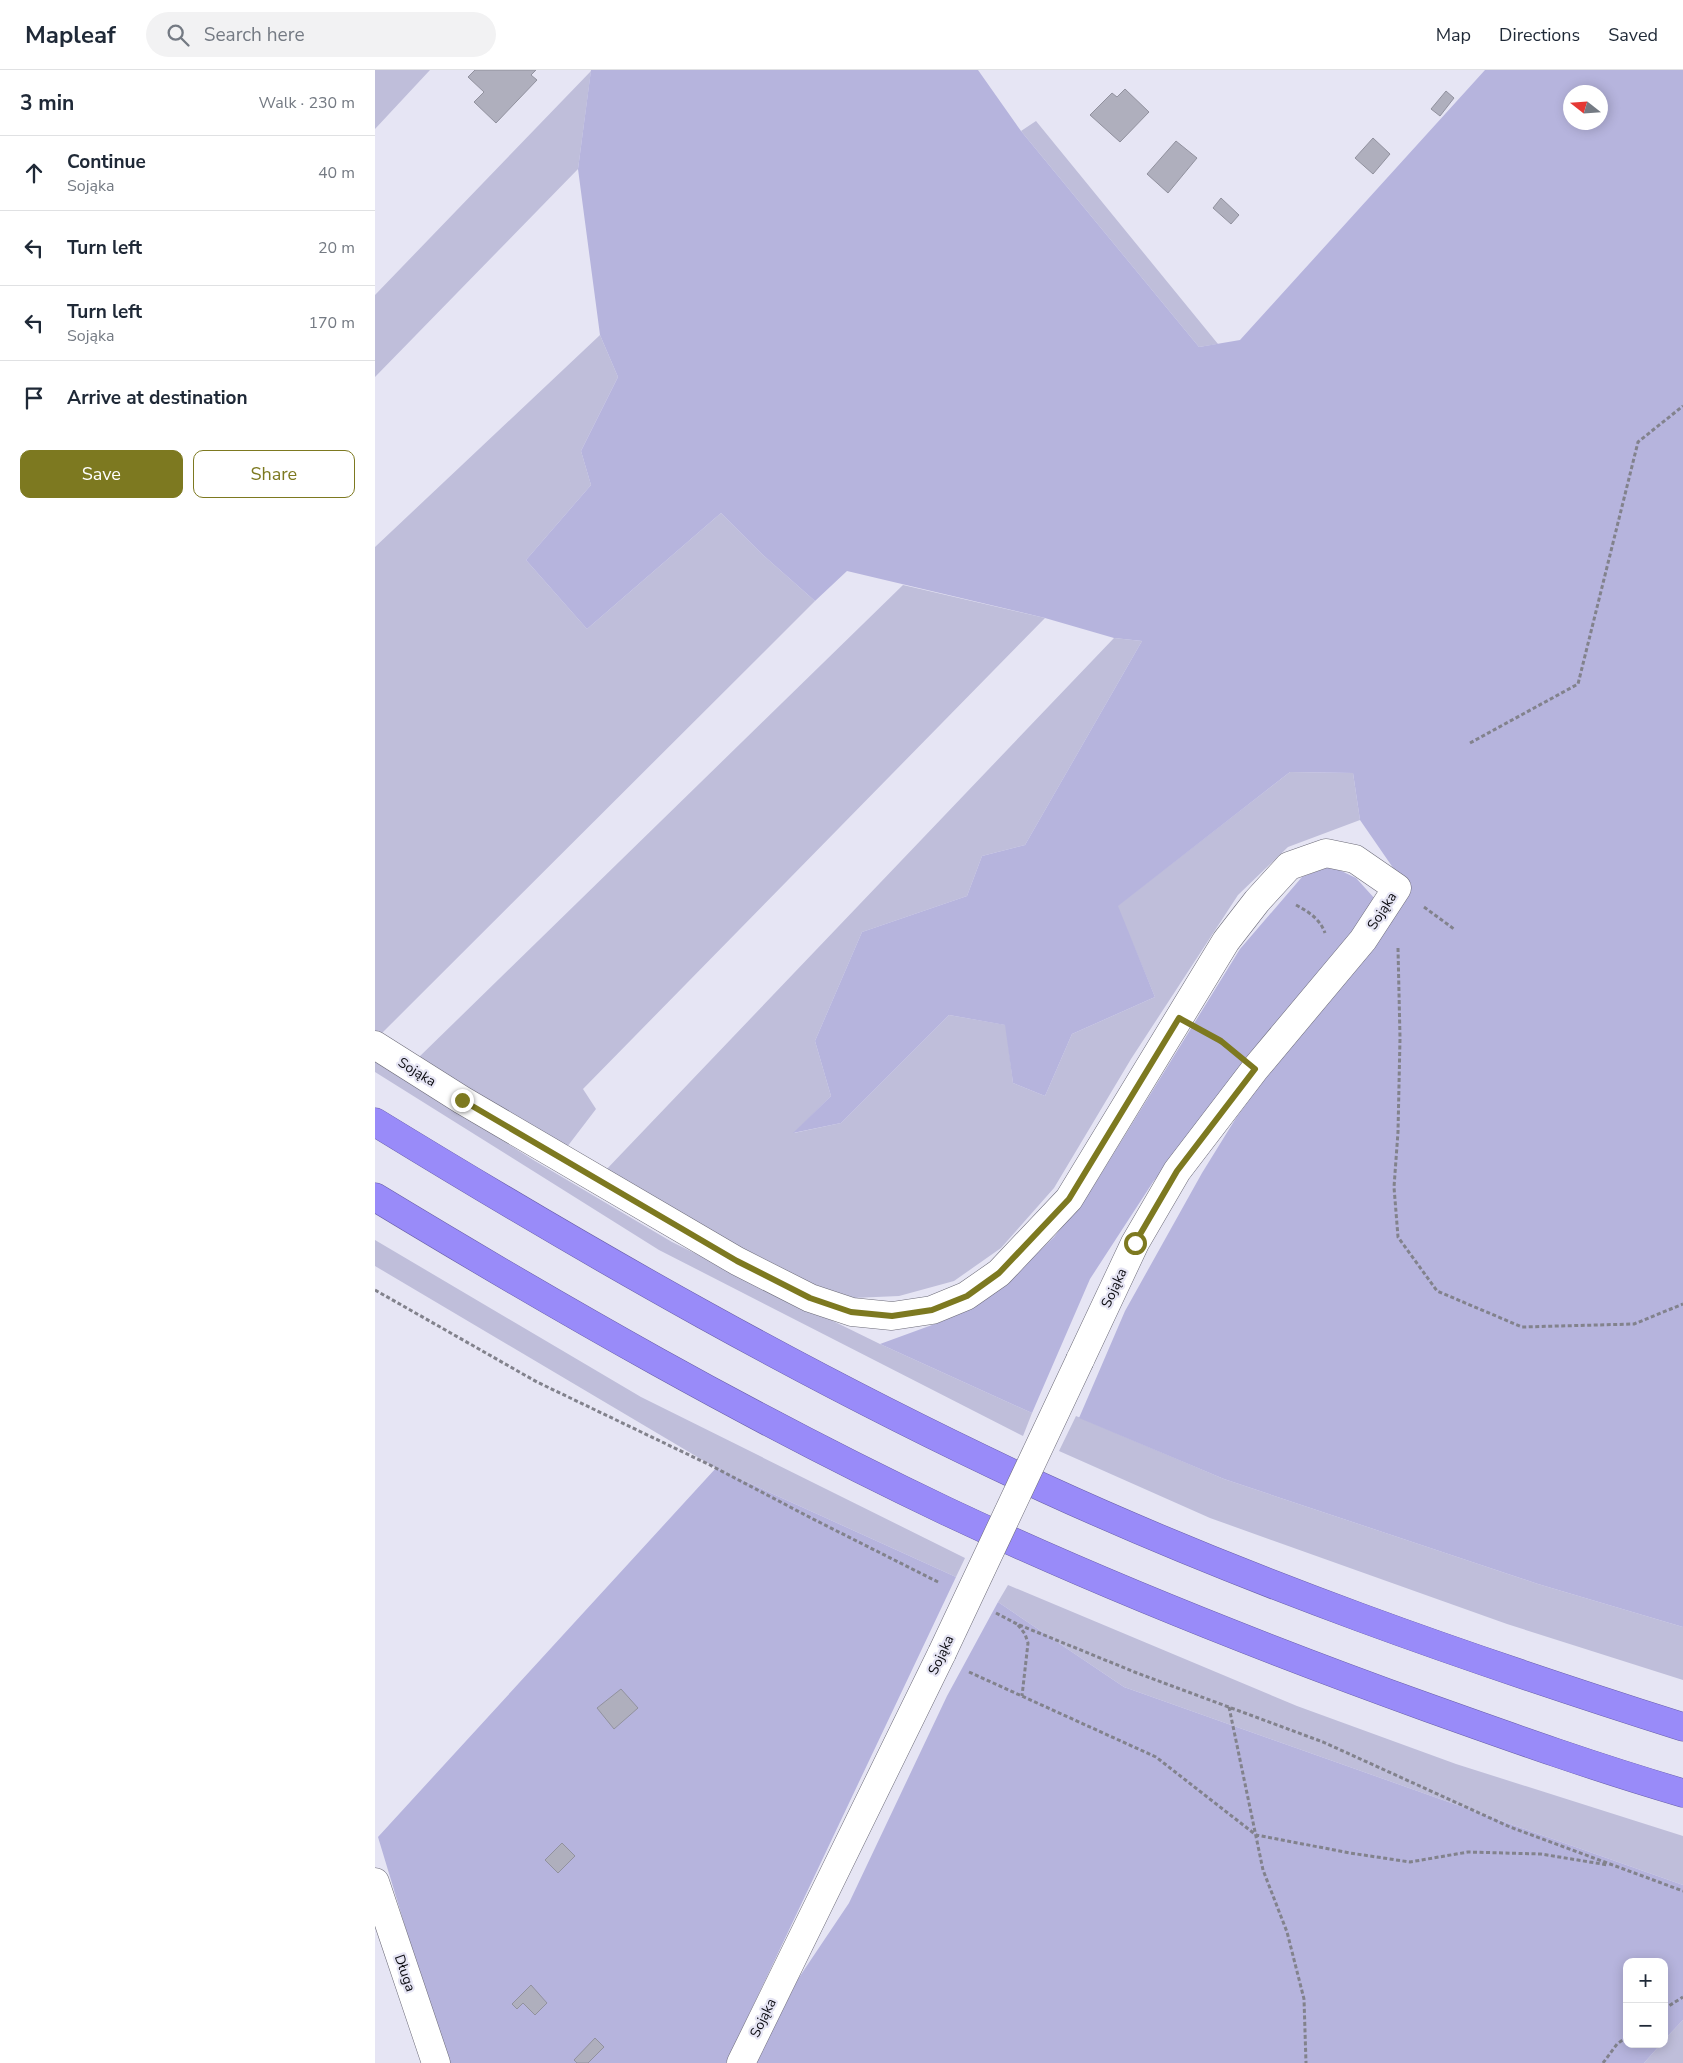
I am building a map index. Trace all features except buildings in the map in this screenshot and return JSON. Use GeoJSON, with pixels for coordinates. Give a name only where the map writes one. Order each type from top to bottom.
{"type":"FeatureCollection","features":[{"type":"Feature","properties":{"kind":"highway"},"geometry":{"type":"LineString","coordinates":[[375,1122],[502,1200],[722,1326],[835,1385],[1046,1489],[1252,1576],[1349,1614],[1559,1687],[1683,1727]]}},
{"type":"Feature","properties":{"kind":"highway"},"geometry":{"type":"LineString","coordinates":[[375,1197],[566,1310],[695,1381],[943,1509],[1023,1546],[1219,1629],[1334,1674],[1536,1746],[1683,1793]]}},
{"type":"Feature","properties":{"kind":"street","name":"Sojąka"},"geometry":{"type":"LineString","coordinates":[[375,1045],[462,1100],[737,1261],[810,1298],[851,1312],[892,1316],[932,1310],[967,1296],[999,1273],[1069,1199],[1226,941],[1257,900],[1289,866],[1327,853],[1355,859],[1397,888],[1363,940],[1255,1069],[1177,1171],[1135,1243],[942,1653],[741,2063]]}},
{"type":"Feature","properties":{"kind":"street","name":"Długa"},"geometry":{"type":"LineString","coordinates":[[375,1882],[436,2063]]}},
{"type":"Feature","properties":{"kind":"path"},"geometry":{"type":"LineString","coordinates":[[1470,743],[1578,684],[1638,442],[1683,406]]}},
{"type":"Feature","properties":{"kind":"path"},"geometry":{"type":"LineString","coordinates":[[1257,900],[1285,900],[1309,911],[1322,925],[1331,947],[1337,971]]}},
{"type":"Feature","properties":{"kind":"path"},"geometry":{"type":"LineString","coordinates":[[1398,944],[1400,1038],[1394,1187],[1399,1237],[1437,1291],[1522,1327],[1634,1324],[1683,1304]]}},
{"type":"Feature","properties":{"kind":"path"},"geometry":{"type":"LineString","coordinates":[[1179,1018],[1221,1041],[1255,1069]]}},
{"type":"Feature","properties":{"kind":"path"},"geometry":{"type":"LineString","coordinates":[[375,1290],[537,1382],[710,1465],[813,1520],[940,1584]]}},
{"type":"Feature","properties":{"kind":"path"},"geometry":{"type":"LineString","coordinates":[[991,1610],[1017,1624],[1137,1673],[1323,1742],[1510,1827],[1683,1891]]}},
{"type":"Feature","properties":{"kind":"path"},"geometry":{"type":"LineString","coordinates":[[1017,1624],[1025,1634],[1028,1644],[1021,1696]]}},
{"type":"Feature","properties":{"kind":"path"},"geometry":{"type":"LineString","coordinates":[[965,1670],[1156,1757],[1256,1836],[1410,1862],[1468,1852],[1541,1854],[1616,1866]]}},
{"type":"Feature","properties":{"kind":"path"},"geometry":{"type":"LineString","coordinates":[[1229,1707],[1263,1870],[1287,1932],[1304,1999],[1306,2063]]}},
{"type":"Feature","properties":{"kind":"path"},"geometry":{"type":"LineString","coordinates":[[1668,2006],[1683,1997]]}},
{"type":"Feature","properties":{"kind":"path"},"geometry":{"type":"LineString","coordinates":[[1603,2063],[1617,2044],[1623,2040]]}},
{"type":"Feature","properties":{"kind":"shaded area"},"geometry":{"type":"Polygon","coordinates":[[[375,70],[430,70],[375,129],[375,70]]]}},
{"type":"Feature","properties":{"kind":"shaded area"},"geometry":{"type":"Polygon","coordinates":[[[591,70],[978,70],[1021,131],[1199,347],[1240,340],[1485,70],[1683,70],[1683,1627],[1538,1584],[1224,1479],[1079,1418],[1125,1311],[1202,1173],[1236,1118],[1407,888],[1360,820],[1353,773],[1290,772],[1118,906],[1155,997],[1072,1034],[1045,1096],[1013,1083],[1005,1025],[949,1015],[841,1123],[793,1133],[831,1096],[815,1041],[862,932],[967,896],[982,856],[1025,845],[1142,641],[1114,638],[1045,618],[847,571],[815,601],[763,555],[721,513],[587,629],[526,560],[591,485],[581,451],[618,377],[600,335],[578,169],[591,70]]]}},
{"type":"Feature","properties":{"kind":"shaded area"},"geometry":{"type":"Polygon","coordinates":[[[591,71],[578,169],[375,377],[375,295],[591,71]]]}},
{"type":"Feature","properties":{"kind":"shaded area"},"geometry":{"type":"Polygon","coordinates":[[[1036,121],[1218,344],[1199,347],[1021,131],[1036,121]]]}},
{"type":"Feature","properties":{"kind":"shaded area"},"geometry":{"type":"Polygon","coordinates":[[[600,335],[618,377],[581,451],[591,485],[526,560],[587,629],[721,513],[763,555],[815,601],[378,1037],[375,1035],[375,547],[600,335]]]}},
{"type":"Feature","properties":{"kind":"shaded area"},"geometry":{"type":"Polygon","coordinates":[[[903,585],[1045,618],[583,1089],[596,1109],[567,1147],[417,1059],[903,585]]]}},
{"type":"Feature","properties":{"kind":"shaded area"},"geometry":{"type":"Polygon","coordinates":[[[1114,638],[1142,641],[1025,845],[982,856],[967,896],[862,932],[815,1041],[831,1096],[794,1133],[841,1123],[949,1015],[1006,1025],[1013,1083],[1045,1096],[1072,1034],[1155,997],[1117,906],[1290,772],[1353,773],[1360,820],[1288,847],[1238,895],[1131,1059],[1054,1188],[1001,1248],[954,1281],[899,1296],[853,1298],[803,1286],[604,1172],[1114,638]]]}},
{"type":"Feature","properties":{"kind":"shaded area"},"geometry":{"type":"Polygon","coordinates":[[[1331,866],[1356,878],[1376,900],[1351,936],[1153,1182],[1090,1279],[1032,1413],[880,1344],[943,1321],[1006,1283],[1054,1237],[1093,1187],[1240,949],[1302,877],[1331,866]]]}},
{"type":"Feature","properties":{"kind":"shaded area"},"geometry":{"type":"Polygon","coordinates":[[[375,1060],[535,1161],[672,1242],[880,1344],[1032,1413],[1023,1436],[659,1250],[375,1072],[375,1060]]]}},
{"type":"Feature","properties":{"kind":"shaded area"},"geometry":{"type":"Polygon","coordinates":[[[375,1240],[641,1397],[965,1558],[956,1577],[716,1468],[375,1266],[375,1240]]]}},
{"type":"Feature","properties":{"kind":"shaded area"},"geometry":{"type":"Polygon","coordinates":[[[1076,1416],[1224,1479],[1538,1584],[1683,1627],[1683,1680],[1507,1624],[1210,1518],[1059,1451],[1076,1416]]]}},
{"type":"Feature","properties":{"kind":"shaded area"},"geometry":{"type":"Polygon","coordinates":[[[716,1468],[956,1577],[726,2063],[450,2063],[436,2029],[378,1837],[716,1468]]]}},
{"type":"Feature","properties":{"kind":"shaded area"},"geometry":{"type":"Polygon","coordinates":[[[1008,1585],[1297,1706],[1456,1764],[1683,1836],[1683,1885],[1124,1687],[998,1602],[1008,1585]]]}},
{"type":"Feature","properties":{"kind":"shaded area"},"geometry":{"type":"Polygon","coordinates":[[[998,1602],[1124,1687],[1683,1885],[1683,2020],[1668,2036],[1668,1958],[1623,1958],[1623,2048],[1657,2048],[1644,2063],[756,2063],[798,1979],[849,1903],[947,1696],[998,1602]]]}},
{"type":"Feature","properties":{"kind":"shaded area"},"geometry":{"type":"Polygon","coordinates":[[[1683,2020],[1683,2063],[1644,2063],[1657,2048],[1668,2048],[1668,2036],[1683,2020]]]}},
{"type":"Feature","properties":{"kind":"route"},"geometry":{"type":"LineString","coordinates":[[462,1100],[737,1261],[810,1298],[851,1312],[892,1316],[932,1310],[967,1296],[999,1273],[1069,1199],[1179,1018],[1221,1041],[1255,1069],[1177,1171],[1135,1243]]}}]}
